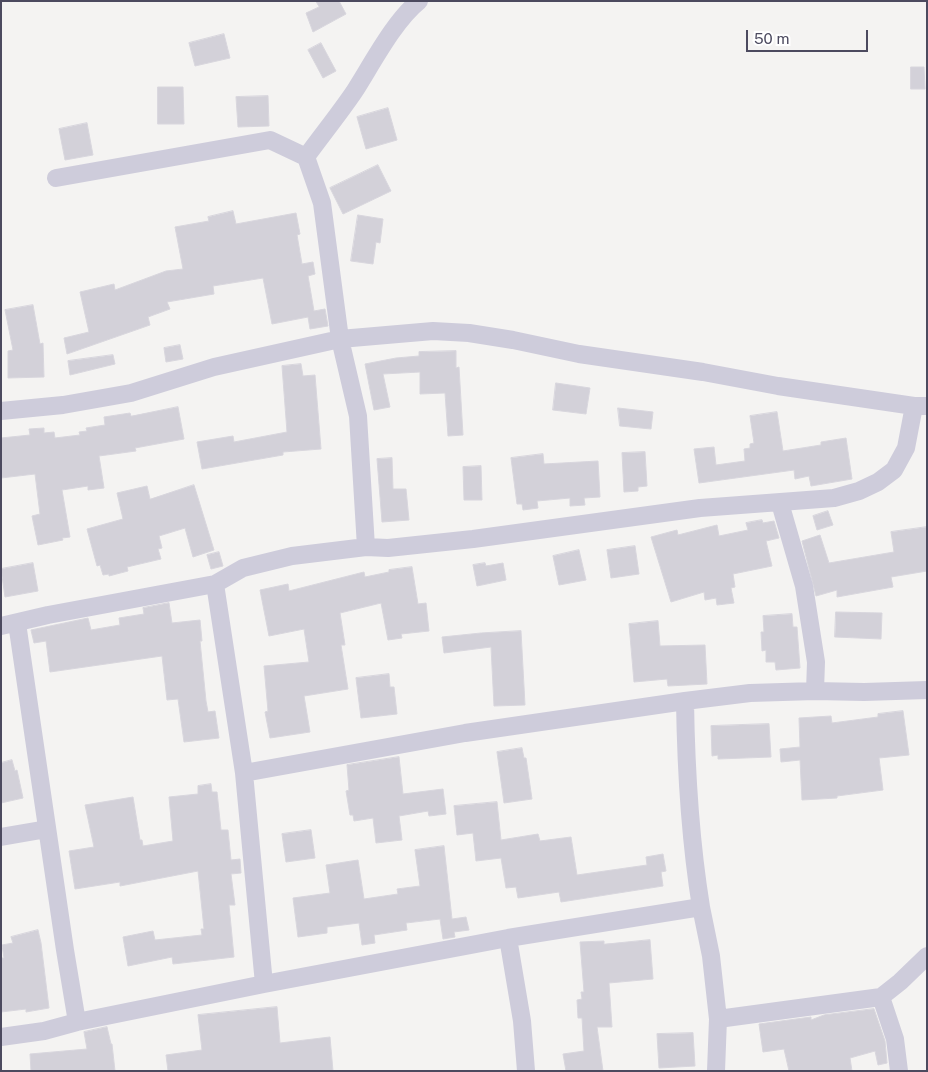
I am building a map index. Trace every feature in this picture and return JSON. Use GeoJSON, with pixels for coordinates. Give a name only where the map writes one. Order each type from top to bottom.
{"type":"FeatureCollection","features":[{"type":"Feature","properties":{"kind":"street"},"geometry":{"type":"LineString","coordinates":[[306,156],[350,99],[392,31],[419,1]]}},
{"type":"Feature","properties":{"kind":"street"},"geometry":{"type":"LineString","coordinates":[[56,178],[270,140],[306,156],[322,203],[340,339],[358,416],[366,547]]}},
{"type":"Feature","properties":{"kind":"street"},"geometry":{"type":"LineString","coordinates":[[1,411],[63,405],[131,393],[214,367],[340,339],[433,331],[469,333],[514,340],[579,354],[703,372],[778,386],[920,406],[906,448],[894,470],[878,482],[859,491],[834,498],[700,508],[420,546],[366,547],[292,556],[243,568],[215,584],[9,624],[21,657],[64,950],[77,1022]]}},
{"type":"Feature","properties":{"kind":"street"},"geometry":{"type":"LineString","coordinates":[[780,503],[804,586],[816,662],[815,691]]}},
{"type":"Feature","properties":{"kind":"street"},"geometry":{"type":"LineString","coordinates":[[215,584],[244,773],[264,984]]}},
{"type":"Feature","properties":{"kind":"street"},"geometry":{"type":"LineString","coordinates":[[244,773],[465,733],[684,701],[750,693],[927,690]]}},
{"type":"Feature","properties":{"kind":"street"},"geometry":{"type":"LineString","coordinates":[[684,701],[694,860],[711,956],[718,1019],[716,1071]]}},
{"type":"Feature","properties":{"kind":"street"},"geometry":{"type":"LineString","coordinates":[[1,837],[47,829]]}},
{"type":"Feature","properties":{"kind":"street"},"geometry":{"type":"LineString","coordinates":[[1,1037],[51,1030],[77,1022],[264,984],[508,938],[701,907]]}},
{"type":"Feature","properties":{"kind":"street"},"geometry":{"type":"LineString","coordinates":[[508,938],[522,1022],[526,1071]]}},
{"type":"Feature","properties":{"kind":"street"},"geometry":{"type":"LineString","coordinates":[[718,1019],[881,997],[927,956]]}},
{"type":"Feature","properties":{"kind":"street"},"geometry":{"type":"LineString","coordinates":[[881,997],[895,1039],[899,1071]]}},
{"type":"Feature","properties":{"kind":"building"},"geometry":{"type":"Polygon","coordinates":[[[316,1],[339,1],[346,14],[313,32],[306,13],[319,7],[316,1]]]}},
{"type":"Feature","properties":{"kind":"building"},"geometry":{"type":"Polygon","coordinates":[[[224,34],[230,58],[195,66],[189,43],[224,34]]]}},
{"type":"Feature","properties":{"kind":"building"},"geometry":{"type":"Polygon","coordinates":[[[321,43],[336,71],[323,78],[308,50],[321,43]]]}},
{"type":"Feature","properties":{"kind":"building"},"geometry":{"type":"Polygon","coordinates":[[[911,67],[924,67],[925,89],[911,89],[911,67]]]}},
{"type":"Feature","properties":{"kind":"building"},"geometry":{"type":"Polygon","coordinates":[[[158,87],[183,87],[184,124],[158,124],[158,87]]]}},
{"type":"Feature","properties":{"kind":"building"},"geometry":{"type":"Polygon","coordinates":[[[268,96],[269,126],[238,127],[236,97],[268,96]]]}},
{"type":"Feature","properties":{"kind":"building"},"geometry":{"type":"Polygon","coordinates":[[[388,108],[397,140],[366,149],[357,117],[388,108]]]}},
{"type":"Feature","properties":{"kind":"building"},"geometry":{"type":"Polygon","coordinates":[[[87,123],[93,155],[65,160],[59,129],[87,123]]]}},
{"type":"Feature","properties":{"kind":"building"},"geometry":{"type":"Polygon","coordinates":[[[378,165],[391,191],[343,214],[330,188],[378,165]]]}},
{"type":"Feature","properties":{"kind":"building"},"geometry":{"type":"Polygon","coordinates":[[[233,211],[236,224],[296,213],[300,234],[297,235],[302,264],[313,262],[315,274],[308,276],[314,311],[325,309],[328,326],[310,329],[308,317],[272,324],[263,278],[213,286],[214,294],[167,302],[170,309],[148,317],[150,325],[67,354],[64,338],[89,332],[80,292],[114,284],[115,290],[166,271],[183,269],[175,227],[209,221],[208,217],[233,211]]]}},
{"type":"Feature","properties":{"kind":"building"},"geometry":{"type":"Polygon","coordinates":[[[358,215],[383,219],[380,243],[376,242],[373,264],[351,261],[358,215]]]}},
{"type":"Feature","properties":{"kind":"building"},"geometry":{"type":"Polygon","coordinates":[[[33,305],[40,344],[43,343],[44,377],[8,378],[8,351],[13,350],[5,310],[33,305]]]}},
{"type":"Feature","properties":{"kind":"building"},"geometry":{"type":"Polygon","coordinates":[[[180,345],[183,359],[166,362],[164,348],[180,345]]]}},
{"type":"Feature","properties":{"kind":"building"},"geometry":{"type":"Polygon","coordinates":[[[456,351],[456,368],[459,367],[463,435],[448,436],[445,393],[420,394],[420,372],[383,374],[390,407],[374,410],[365,364],[419,356],[419,352],[456,351]]]}},
{"type":"Feature","properties":{"kind":"building"},"geometry":{"type":"Polygon","coordinates":[[[113,355],[115,364],[70,375],[68,361],[113,355]]]}},
{"type":"Feature","properties":{"kind":"building"},"geometry":{"type":"Polygon","coordinates":[[[301,364],[303,376],[315,375],[321,449],[283,452],[283,455],[202,469],[197,442],[233,436],[234,442],[287,432],[282,366],[301,364]]]}},
{"type":"Feature","properties":{"kind":"building"},"geometry":{"type":"Polygon","coordinates":[[[556,383],[590,388],[586,414],[553,410],[556,383]]]}},
{"type":"Feature","properties":{"kind":"building"},"geometry":{"type":"Polygon","coordinates":[[[178,407],[184,439],[135,448],[136,451],[99,456],[104,488],[88,490],[88,486],[62,490],[70,537],[38,545],[32,516],[40,514],[35,474],[1,478],[1,438],[30,435],[29,429],[44,428],[44,433],[54,432],[55,438],[80,435],[79,432],[87,431],[86,428],[105,425],[104,417],[130,413],[131,416],[178,407]]]}},
{"type":"Feature","properties":{"kind":"building"},"geometry":{"type":"Polygon","coordinates":[[[618,408],[653,412],[651,429],[620,426],[618,408]]]}},
{"type":"Feature","properties":{"kind":"building"},"geometry":{"type":"Polygon","coordinates":[[[777,412],[783,451],[821,445],[821,442],[846,438],[852,479],[811,486],[809,476],[795,479],[794,470],[699,483],[694,449],[714,447],[716,465],[745,461],[744,449],[750,448],[750,444],[754,443],[750,416],[777,412]]]}},
{"type":"Feature","properties":{"kind":"building"},"geometry":{"type":"Polygon","coordinates":[[[645,452],[647,486],[638,487],[638,491],[624,492],[622,453],[645,452]]]}},
{"type":"Feature","properties":{"kind":"building"},"geometry":{"type":"Polygon","coordinates":[[[543,454],[544,464],[598,461],[600,497],[584,498],[585,505],[570,506],[570,498],[537,501],[538,508],[523,510],[522,504],[517,504],[511,458],[543,454]]]}},
{"type":"Feature","properties":{"kind":"building"},"geometry":{"type":"Polygon","coordinates":[[[392,458],[393,489],[406,489],[409,520],[382,522],[377,459],[392,458]]]}},
{"type":"Feature","properties":{"kind":"building"},"geometry":{"type":"Polygon","coordinates":[[[481,466],[482,500],[464,500],[463,467],[481,466]]]}},
{"type":"Feature","properties":{"kind":"building"},"geometry":{"type":"Polygon","coordinates":[[[194,485],[214,550],[193,557],[185,528],[159,536],[162,548],[158,549],[161,559],[127,567],[128,571],[109,576],[109,574],[103,575],[100,565],[97,566],[87,529],[123,519],[117,493],[147,486],[150,499],[194,485]]]}},
{"type":"Feature","properties":{"kind":"building"},"geometry":{"type":"Polygon","coordinates":[[[828,511],[833,525],[817,530],[813,516],[828,511]]]}},
{"type":"Feature","properties":{"kind":"building"},"geometry":{"type":"Polygon","coordinates":[[[762,520],[763,523],[774,521],[779,538],[766,541],[772,566],[733,574],[735,587],[731,588],[734,603],[717,605],[716,598],[705,600],[704,592],[671,602],[651,537],[677,530],[678,535],[717,525],[719,536],[748,530],[746,523],[762,520]]]}},
{"type":"Feature","properties":{"kind":"building"},"geometry":{"type":"Polygon","coordinates":[[[927,527],[927,571],[891,577],[893,587],[837,597],[837,590],[816,596],[802,541],[820,535],[829,563],[894,552],[891,532],[927,527]]]}},
{"type":"Feature","properties":{"kind":"building"},"geometry":{"type":"Polygon","coordinates":[[[635,546],[639,574],[611,578],[607,550],[635,546]]]}},
{"type":"Feature","properties":{"kind":"building"},"geometry":{"type":"Polygon","coordinates":[[[579,550],[586,580],[559,585],[553,556],[579,550]]]}},
{"type":"Feature","properties":{"kind":"building"},"geometry":{"type":"Polygon","coordinates":[[[219,552],[223,566],[211,569],[207,555],[219,552]]]}},
{"type":"Feature","properties":{"kind":"building"},"geometry":{"type":"Polygon","coordinates":[[[33,563],[38,591],[5,597],[1,569],[33,563]]]}},
{"type":"Feature","properties":{"kind":"building"},"geometry":{"type":"Polygon","coordinates":[[[485,563],[486,566],[503,563],[506,580],[477,586],[473,565],[485,563]]]}},
{"type":"Feature","properties":{"kind":"building"},"geometry":{"type":"Polygon","coordinates":[[[412,567],[418,604],[426,603],[429,631],[401,634],[402,638],[388,640],[381,603],[340,613],[345,645],[341,645],[348,689],[304,696],[310,732],[270,738],[265,712],[268,711],[264,666],[309,662],[304,629],[269,636],[260,590],[288,584],[289,591],[364,572],[365,577],[389,572],[389,570],[412,567]]]}},
{"type":"Feature","properties":{"kind":"building"},"geometry":{"type":"Polygon","coordinates":[[[169,603],[172,623],[200,620],[202,641],[200,641],[206,701],[208,712],[215,711],[219,738],[184,742],[178,699],[167,700],[162,656],[50,672],[46,641],[34,643],[31,630],[88,618],[91,630],[120,625],[119,618],[144,614],[143,608],[169,603]]]}},
{"type":"Feature","properties":{"kind":"building"},"geometry":{"type":"Polygon","coordinates":[[[836,612],[882,613],[881,639],[835,637],[836,612]]]}},
{"type":"Feature","properties":{"kind":"building"},"geometry":{"type":"Polygon","coordinates":[[[792,614],[793,627],[797,627],[800,668],[776,670],[775,662],[766,662],[766,650],[762,651],[761,632],[764,632],[763,616],[792,614]]]}},
{"type":"Feature","properties":{"kind":"building"},"geometry":{"type":"Polygon","coordinates":[[[658,621],[660,646],[705,645],[707,684],[668,686],[667,679],[634,682],[629,624],[658,621]]]}},
{"type":"Feature","properties":{"kind":"building"},"geometry":{"type":"Polygon","coordinates":[[[521,631],[525,705],[494,706],[491,647],[444,653],[442,637],[521,631]]]}},
{"type":"Feature","properties":{"kind":"building"},"geometry":{"type":"Polygon","coordinates":[[[389,674],[390,687],[394,687],[397,714],[361,718],[356,678],[389,674]]]}},
{"type":"Feature","properties":{"kind":"building"},"geometry":{"type":"Polygon","coordinates":[[[903,711],[909,755],[879,758],[883,790],[837,796],[837,798],[802,800],[800,760],[781,762],[780,749],[800,747],[799,718],[831,716],[832,723],[878,717],[878,714],[903,711]]]}},
{"type":"Feature","properties":{"kind":"building"},"geometry":{"type":"Polygon","coordinates":[[[769,724],[771,757],[718,759],[718,755],[712,756],[711,726],[769,724]]]}},
{"type":"Feature","properties":{"kind":"building"},"geometry":{"type":"Polygon","coordinates":[[[522,748],[524,758],[526,758],[532,799],[504,803],[497,752],[522,748]]]}},
{"type":"Feature","properties":{"kind":"building"},"geometry":{"type":"Polygon","coordinates":[[[399,757],[403,794],[443,789],[446,814],[429,816],[428,811],[399,816],[402,840],[376,843],[373,818],[354,821],[353,815],[350,815],[346,791],[349,790],[347,765],[399,757]]]}},
{"type":"Feature","properties":{"kind":"building"},"geometry":{"type":"Polygon","coordinates":[[[12,760],[15,771],[17,770],[23,798],[1,803],[1,763],[12,760]]]}},
{"type":"Feature","properties":{"kind":"building"},"geometry":{"type":"Polygon","coordinates":[[[211,784],[212,792],[217,792],[221,830],[228,830],[231,860],[240,859],[241,873],[231,874],[235,905],[229,905],[234,957],[173,964],[172,957],[128,966],[123,937],[153,931],[155,940],[202,935],[201,929],[204,929],[198,871],[120,886],[120,882],[75,889],[69,851],[94,847],[85,805],[133,797],[140,840],[142,840],[143,846],[173,841],[169,797],[198,794],[198,786],[211,784]]]}},
{"type":"Feature","properties":{"kind":"building"},"geometry":{"type":"Polygon","coordinates":[[[497,802],[501,840],[538,834],[540,841],[571,837],[577,875],[647,865],[646,857],[663,854],[666,871],[661,872],[663,886],[561,902],[559,892],[518,898],[516,887],[506,888],[501,858],[476,861],[473,833],[457,835],[454,806],[497,802]]]}},
{"type":"Feature","properties":{"kind":"building"},"geometry":{"type":"Polygon","coordinates":[[[311,830],[315,858],[286,862],[282,834],[311,830]]]}},
{"type":"Feature","properties":{"kind":"building"},"geometry":{"type":"Polygon","coordinates":[[[444,846],[452,919],[466,917],[469,930],[454,932],[455,937],[443,939],[440,919],[406,923],[407,930],[374,935],[375,943],[362,945],[359,923],[327,927],[327,933],[298,937],[293,898],[330,893],[326,865],[358,860],[364,899],[398,894],[397,889],[420,886],[415,850],[444,846]]]}},
{"type":"Feature","properties":{"kind":"building"},"geometry":{"type":"Polygon","coordinates":[[[38,930],[49,1008],[26,1012],[26,1009],[1,1012],[1,958],[4,958],[2,945],[13,943],[11,937],[38,930]]]}},
{"type":"Feature","properties":{"kind":"building"},"geometry":{"type":"Polygon","coordinates":[[[650,940],[653,979],[609,983],[612,1027],[597,1027],[603,1071],[566,1071],[563,1054],[584,1051],[582,1018],[578,1018],[577,1000],[582,999],[581,992],[584,992],[580,942],[604,941],[604,944],[650,940]]]}},
{"type":"Feature","properties":{"kind":"building"},"geometry":{"type":"Polygon","coordinates":[[[277,1007],[280,1043],[330,1037],[333,1071],[168,1071],[166,1055],[202,1050],[198,1015],[277,1007]]]}},
{"type":"Feature","properties":{"kind":"building"},"geometry":{"type":"Polygon","coordinates":[[[874,1009],[885,1041],[887,1063],[878,1065],[875,1051],[850,1058],[852,1071],[789,1071],[784,1049],[763,1052],[759,1024],[811,1017],[811,1020],[824,1015],[874,1009]]]}},
{"type":"Feature","properties":{"kind":"building"},"geometry":{"type":"Polygon","coordinates":[[[107,1027],[112,1044],[115,1071],[31,1071],[30,1054],[87,1049],[84,1032],[107,1027]]]}},
{"type":"Feature","properties":{"kind":"building"},"geometry":{"type":"Polygon","coordinates":[[[693,1033],[695,1066],[659,1068],[657,1034],[693,1033]]]}}]}
